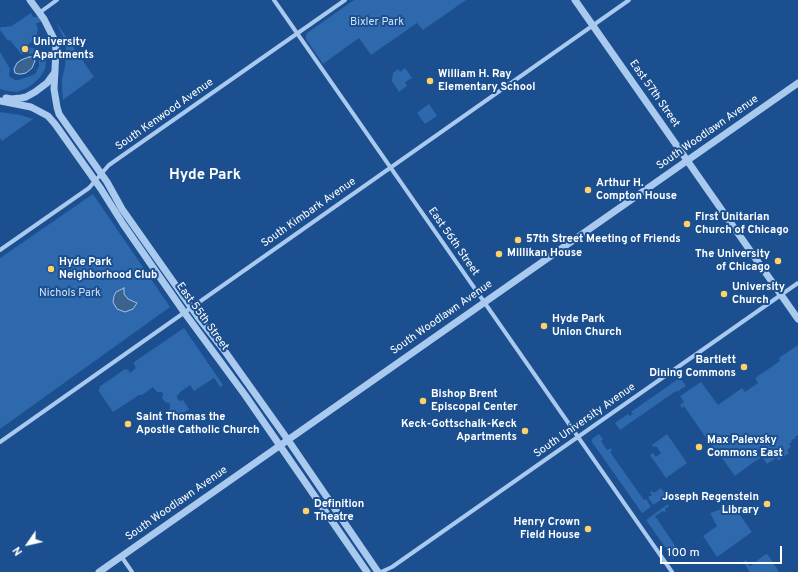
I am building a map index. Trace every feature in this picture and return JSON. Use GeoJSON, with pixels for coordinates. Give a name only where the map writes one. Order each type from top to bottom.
{"type":"FeatureCollection","features":[{"type":"Feature","properties":{"kind":"street","name":"East 55th Street"},"geometry":{"type":"LineString","coordinates":[[30,0],[49,28],[55,41],[55,98],[57,108],[64,120],[122,208],[191,307],[224,350],[380,572]]}},
{"type":"Feature","properties":{"kind":"street"},"geometry":{"type":"LineString","coordinates":[[39,13],[57,0]]}},
{"type":"Feature","properties":{"kind":"street","name":"East 56th Street"},"geometry":{"type":"LineString","coordinates":[[274,0],[672,572]]}},
{"type":"Feature","properties":{"kind":"street","name":"South Kenwood Avenue"},"geometry":{"type":"LineString","coordinates":[[0,250],[89,188],[109,165],[345,0]]}},
{"type":"Feature","properties":{"kind":"street","name":"East 57th Street"},"geometry":{"type":"LineString","coordinates":[[575,0],[798,319]]}},
{"type":"Feature","properties":{"kind":"street","name":"South Kimbark Avenue"},"geometry":{"type":"LineString","coordinates":[[0,442],[629,0]]}},
{"type":"Feature","properties":{"kind":"street"},"geometry":{"type":"LineString","coordinates":[[0,97],[11,99],[26,97],[47,83],[55,72]]}},
{"type":"Feature","properties":{"kind":"street","name":"South Woodlawn Avenue"},"geometry":{"type":"LineString","coordinates":[[99,572],[798,83]]}},
{"type":"Feature","properties":{"kind":"street","name":"East 55th Street"},"geometry":{"type":"LineString","coordinates":[[0,101],[31,107],[48,116],[55,124],[95,180],[123,224],[184,312],[245,395],[367,572]]}},
{"type":"Feature","properties":{"kind":"street","name":"South University Avenue"},"geometry":{"type":"LineString","coordinates":[[380,572],[392,567],[798,283]]}},
{"type":"Feature","properties":{"kind":"street"},"geometry":{"type":"LineString","coordinates":[[122,556],[132,572]]}},
{"type":"Feature","properties":{"kind":"green space","name":"Bixler Park"},"geometry":{"type":"Polygon","coordinates":[[[354,0],[466,0],[423,30],[417,23],[371,55],[359,38],[323,64],[306,39],[307,33],[354,0]]]}},
{"type":"Feature","properties":{"kind":"green space"},"geometry":{"type":"Polygon","coordinates":[[[31,13],[34,18],[39,17],[41,22],[36,24],[38,29],[37,34],[26,47],[40,50],[44,54],[46,61],[45,69],[41,76],[27,88],[17,92],[0,89],[0,52],[10,69],[10,77],[15,80],[35,74],[39,66],[39,58],[35,54],[21,54],[10,40],[8,41],[0,30],[1,27],[10,27],[31,13]]]}},
{"type":"Feature","properties":{"kind":"green space"},"geometry":{"type":"Polygon","coordinates":[[[56,22],[94,77],[63,100],[62,79],[65,67],[66,48],[64,39],[56,22]]]}},
{"type":"Feature","properties":{"kind":"green space"},"geometry":{"type":"Polygon","coordinates":[[[405,68],[412,78],[405,82],[407,86],[399,92],[392,81],[393,73],[398,69],[400,72],[405,68]]]}},
{"type":"Feature","properties":{"kind":"green space"},"geometry":{"type":"Polygon","coordinates":[[[429,104],[437,116],[425,124],[417,113],[429,104]]]}},
{"type":"Feature","properties":{"kind":"green space"},"geometry":{"type":"Polygon","coordinates":[[[0,112],[20,115],[33,119],[2,141],[0,138],[0,112]]]}},
{"type":"Feature","properties":{"kind":"green space","name":"Nichols Park"},"geometry":{"type":"Polygon","coordinates":[[[93,194],[170,307],[0,429],[0,258],[93,194]]]}},
{"type":"Feature","properties":{"kind":"green space"},"geometry":{"type":"Polygon","coordinates":[[[184,328],[223,385],[220,387],[214,378],[194,391],[190,385],[177,395],[179,401],[183,400],[189,409],[175,419],[168,410],[170,409],[169,403],[165,402],[162,398],[162,392],[157,392],[153,387],[113,412],[98,390],[100,389],[99,387],[125,369],[130,373],[136,368],[134,362],[184,328]]]}},
{"type":"Feature","properties":{"kind":"green space"},"geometry":{"type":"Polygon","coordinates":[[[798,345],[798,435],[795,437],[796,439],[791,440],[792,442],[789,444],[791,447],[787,450],[789,453],[779,460],[776,458],[767,464],[762,457],[735,476],[717,451],[715,451],[684,406],[682,408],[680,405],[684,402],[680,396],[701,382],[718,405],[742,388],[745,392],[758,383],[755,378],[780,361],[779,358],[798,345]]]}},
{"type":"Feature","properties":{"kind":"green space"},"geometry":{"type":"Polygon","coordinates":[[[678,379],[679,381],[681,379],[686,386],[677,392],[676,391],[620,430],[615,423],[628,414],[630,416],[633,414],[631,412],[678,379]]]}},
{"type":"Feature","properties":{"kind":"green space"},"geometry":{"type":"Polygon","coordinates":[[[599,434],[603,439],[601,441],[607,450],[611,448],[612,450],[610,452],[644,500],[646,499],[651,507],[642,513],[592,442],[593,438],[599,434]]]}},
{"type":"Feature","properties":{"kind":"green space"},"geometry":{"type":"Polygon","coordinates":[[[667,434],[687,463],[666,478],[650,455],[653,453],[656,457],[661,453],[656,446],[654,447],[652,445],[667,434]]]}},
{"type":"Feature","properties":{"kind":"green space"},"geometry":{"type":"Polygon","coordinates":[[[661,488],[667,496],[653,505],[648,497],[652,495],[650,492],[652,491],[654,493],[661,488]]]}},
{"type":"Feature","properties":{"kind":"green space"},"geometry":{"type":"Polygon","coordinates":[[[668,504],[669,506],[665,509],[666,511],[663,511],[655,516],[680,553],[673,558],[646,520],[668,504]]]}},
{"type":"Feature","properties":{"kind":"green space"},"geometry":{"type":"Polygon","coordinates":[[[733,505],[752,532],[717,557],[703,536],[717,526],[710,513],[733,505]]]}},
{"type":"Feature","properties":{"kind":"green space"},"geometry":{"type":"Polygon","coordinates":[[[766,554],[779,572],[750,572],[743,562],[746,560],[750,566],[766,554]]]}},
{"type":"Feature","properties":{"kind":"shaded area"},"geometry":{"type":"Polygon","coordinates":[[[29,57],[33,57],[35,61],[32,68],[26,73],[15,73],[14,69],[17,63],[29,57]]]}},
{"type":"Feature","properties":{"kind":"shaded area"},"geometry":{"type":"Polygon","coordinates":[[[124,288],[124,294],[128,299],[137,303],[133,309],[125,312],[117,309],[113,302],[116,292],[124,288]]]}},
{"type":"Feature","properties":{"kind":"place","name":"University Apartments"},"geometry":{"type":"Point","coordinates":[25,49]}},
{"type":"Feature","properties":{"kind":"place","name":"William H. Ray Elementary School"},"geometry":{"type":"Point","coordinates":[430,81]}},
{"type":"Feature","properties":{"kind":"place","name":"Arthur H. Compton House"},"geometry":{"type":"Point","coordinates":[588,190]}},
{"type":"Feature","properties":{"kind":"place","name":"First Unitarian Church of Chicago"},"geometry":{"type":"Point","coordinates":[687,224]}},
{"type":"Feature","properties":{"kind":"place","name":"57th Street Meeting of Friends"},"geometry":{"type":"Point","coordinates":[518,240]}},
{"type":"Feature","properties":{"kind":"place","name":"Millikan House"},"geometry":{"type":"Point","coordinates":[499,254]}},
{"type":"Feature","properties":{"kind":"place","name":"The University of Chicago"},"geometry":{"type":"Point","coordinates":[778,261]}},
{"type":"Feature","properties":{"kind":"place","name":"Hyde Park Neighborhood Club"},"geometry":{"type":"Point","coordinates":[51,269]}},
{"type":"Feature","properties":{"kind":"place","name":"University Church"},"geometry":{"type":"Point","coordinates":[724,294]}},
{"type":"Feature","properties":{"kind":"place","name":"Hyde Park Union Church"},"geometry":{"type":"Point","coordinates":[544,326]}},
{"type":"Feature","properties":{"kind":"place","name":"Bartlett Dining Commons"},"geometry":{"type":"Point","coordinates":[744,367]}},
{"type":"Feature","properties":{"kind":"place","name":"Bishop Brent Episcopal Center"},"geometry":{"type":"Point","coordinates":[423,401]}},
{"type":"Feature","properties":{"kind":"place","name":"Saint Thomas the Apostle Catholic Church"},"geometry":{"type":"Point","coordinates":[128,424]}},
{"type":"Feature","properties":{"kind":"place","name":"Keck-Gottschalk-Keck Apartments"},"geometry":{"type":"Point","coordinates":[525,431]}},
{"type":"Feature","properties":{"kind":"place","name":"Max Palevsky Commons East"},"geometry":{"type":"Point","coordinates":[699,447]}},
{"type":"Feature","properties":{"kind":"place","name":"Joseph Regenstein Library"},"geometry":{"type":"Point","coordinates":[767,504]}},
{"type":"Feature","properties":{"kind":"place","name":"Definition Theatre"},"geometry":{"type":"Point","coordinates":[306,511]}},
{"type":"Feature","properties":{"kind":"place","name":"Henry Crown Field House"},"geometry":{"type":"Point","coordinates":[588,529]}},
{"type":"Feature","properties":{"kind":"district","name":"Hyde Park"},"geometry":{"type":"Point","coordinates":[205,176]}}]}
